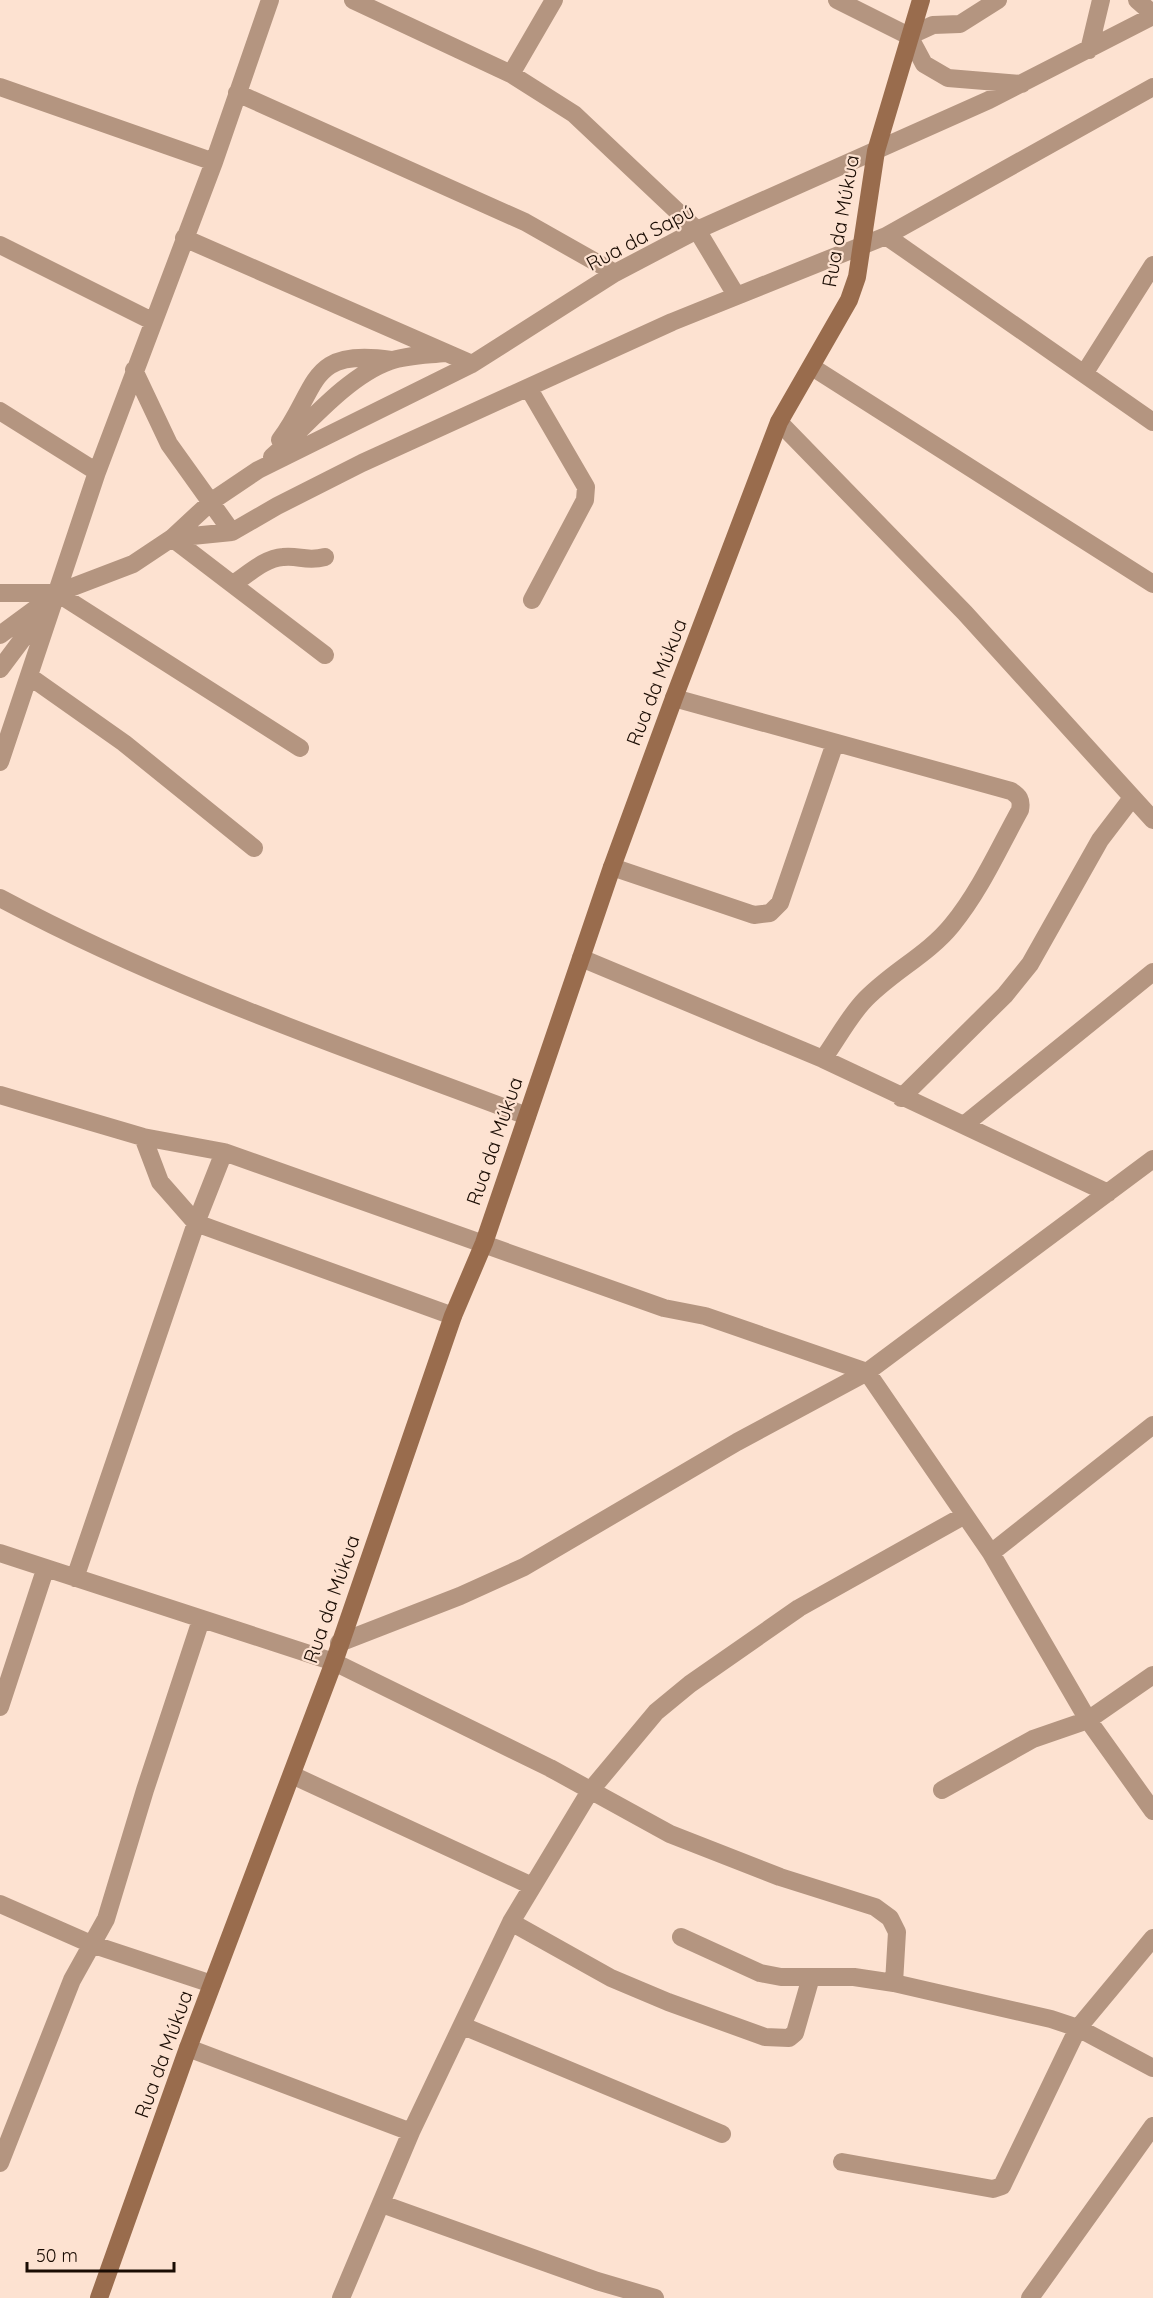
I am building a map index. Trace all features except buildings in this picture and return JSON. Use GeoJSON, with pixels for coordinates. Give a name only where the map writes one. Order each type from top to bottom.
{"type":"FeatureCollection","features":[{"type":"Feature","properties":{"kind":"street"},"geometry":{"type":"LineString","coordinates":[[0,762],[6,729],[29,676],[97,472],[152,321],[214,162],[270,0]]}},
{"type":"Feature","properties":{"kind":"street"},"geometry":{"type":"LineString","coordinates":[[353,0],[511,74],[574,114],[697,230],[736,295]]}},
{"type":"Feature","properties":{"kind":"street"},"geometry":{"type":"LineString","coordinates":[[511,74],[554,0]]}},
{"type":"Feature","properties":{"kind":"street"},"geometry":{"type":"LineString","coordinates":[[837,0],[909,36],[924,64],[948,78],[1022,84]]}},
{"type":"Feature","properties":{"kind":"street","name":"Rua da Múkua"},"geometry":{"type":"LineString","coordinates":[[99,2298],[188,2048],[334,1662],[453,1317],[483,1244],[612,867],[674,698],[779,422],[849,300],[857,277],[876,151],[921,0]]}},
{"type":"Feature","properties":{"kind":"street"},"geometry":{"type":"LineString","coordinates":[[909,36],[933,25],[960,24],[998,0]]}},
{"type":"Feature","properties":{"kind":"street"},"geometry":{"type":"LineString","coordinates":[[1089,50],[1101,0]]}},
{"type":"Feature","properties":{"kind":"street"},"geometry":{"type":"LineString","coordinates":[[1137,0],[1153,15]]}},
{"type":"Feature","properties":{"kind":"street","name":"Rua da Sapú"},"geometry":{"type":"LineString","coordinates":[[0,634],[57,593],[133,564],[172,538],[212,501],[258,470],[472,364],[615,273],[697,230],[1022,84],[1153,15]]}},
{"type":"Feature","properties":{"kind":"street"},"geometry":{"type":"LineString","coordinates":[[0,87],[214,162]]}},
{"type":"Feature","properties":{"kind":"street","name":"Rua da Sapú"},"geometry":{"type":"LineString","coordinates":[[172,538],[232,532],[277,506],[362,463],[736,295],[886,236],[1153,87]]}},
{"type":"Feature","properties":{"kind":"street"},"geometry":{"type":"LineString","coordinates":[[237,93],[525,222],[615,273]]}},
{"type":"Feature","properties":{"kind":"street"},"geometry":{"type":"LineString","coordinates":[[886,236],[1153,422]]}},
{"type":"Feature","properties":{"kind":"street"},"geometry":{"type":"LineString","coordinates":[[184,238],[472,364]]}},
{"type":"Feature","properties":{"kind":"street"},"geometry":{"type":"LineString","coordinates":[[0,245],[152,321]]}},
{"type":"Feature","properties":{"kind":"street"},"geometry":{"type":"LineString","coordinates":[[1084,374],[1153,265]]}},
{"type":"Feature","properties":{"kind":"street"},"geometry":{"type":"LineString","coordinates":[[258,470],[288,430],[310,385],[323,370],[336,362],[364,356],[392,360],[445,353]]}},
{"type":"Feature","properties":{"kind":"street"},"geometry":{"type":"LineString","coordinates":[[258,470],[352,382],[392,360]]}},
{"type":"Feature","properties":{"kind":"street"},"geometry":{"type":"LineString","coordinates":[[812,367],[1153,584]]}},
{"type":"Feature","properties":{"kind":"street"},"geometry":{"type":"LineString","coordinates":[[134,370],[169,444],[232,532]]}},
{"type":"Feature","properties":{"kind":"street"},"geometry":{"type":"LineString","coordinates":[[530,389],[586,487],[585,500],[532,600]]}},
{"type":"Feature","properties":{"kind":"street"},"geometry":{"type":"LineString","coordinates":[[0,411],[97,472]]}},
{"type":"Feature","properties":{"kind":"street"},"geometry":{"type":"LineString","coordinates":[[779,422],[965,613],[1153,820]]}},
{"type":"Feature","properties":{"kind":"street"},"geometry":{"type":"LineString","coordinates":[[172,538],[325,655]]}},
{"type":"Feature","properties":{"kind":"street"},"geometry":{"type":"LineString","coordinates":[[232,584],[272,559],[285,556],[312,561],[326,557]]}},
{"type":"Feature","properties":{"kind":"street"},"geometry":{"type":"LineString","coordinates":[[0,593],[57,593],[300,748]]}},
{"type":"Feature","properties":{"kind":"street"},"geometry":{"type":"LineString","coordinates":[[0,669],[57,593]]}},
{"type":"Feature","properties":{"kind":"street"},"geometry":{"type":"LineString","coordinates":[[29,676],[124,743],[254,848]]}},
{"type":"Feature","properties":{"kind":"street"},"geometry":{"type":"LineString","coordinates":[[674,698],[1011,791],[1018,795],[1021,802],[1020,810],[980,882],[953,924],[932,947],[904,967],[862,1003],[823,1059]]}},
{"type":"Feature","properties":{"kind":"street"},"geometry":{"type":"LineString","coordinates":[[612,867],[754,915],[770,913],[780,903],[835,743]]}},
{"type":"Feature","properties":{"kind":"street"},"geometry":{"type":"LineString","coordinates":[[901,1098],[1005,995],[1030,964],[1100,840],[1132,798]]}},
{"type":"Feature","properties":{"kind":"street"},"geometry":{"type":"LineString","coordinates":[[0,898],[39,919],[232,1005],[527,1116]]}},
{"type":"Feature","properties":{"kind":"street"},"geometry":{"type":"LineString","coordinates":[[581,958],[823,1059],[901,1098],[1108,1193]]}},
{"type":"Feature","properties":{"kind":"street"},"geometry":{"type":"LineString","coordinates":[[964,1125],[1153,972]]}},
{"type":"Feature","properties":{"kind":"street"},"geometry":{"type":"LineString","coordinates":[[0,1095],[143,1137],[224,1152],[664,1308],[705,1316],[867,1372],[992,1553],[1088,1720],[1153,1811]]}},
{"type":"Feature","properties":{"kind":"street"},"geometry":{"type":"LineString","coordinates":[[143,1137],[160,1182],[196,1223],[453,1317]]}},
{"type":"Feature","properties":{"kind":"street"},"geometry":{"type":"LineString","coordinates":[[75,1578],[196,1223],[224,1152]]}},
{"type":"Feature","properties":{"kind":"street"},"geometry":{"type":"LineString","coordinates":[[339,1643],[524,1567],[737,1442],[867,1372],[1153,1159]]}},
{"type":"Feature","properties":{"kind":"street"},"geometry":{"type":"LineString","coordinates":[[992,1553],[1153,1425]]}},
{"type":"Feature","properties":{"kind":"street"},"geometry":{"type":"LineString","coordinates":[[341,2298],[411,2132],[511,1922],[590,1791],[656,1712],[690,1684],[798,1608],[965,1515]]}},
{"type":"Feature","properties":{"kind":"street"},"geometry":{"type":"LineString","coordinates":[[0,1553],[45,1570],[334,1662],[550,1768],[670,1834],[780,1877],[875,1907],[890,1918],[897,1932],[894,1983]]}},
{"type":"Feature","properties":{"kind":"street"},"geometry":{"type":"LineString","coordinates":[[0,1707],[45,1570]]}},
{"type":"Feature","properties":{"kind":"street"},"geometry":{"type":"LineString","coordinates":[[0,2163],[72,1980],[106,1919],[145,1790],[201,1620]]}},
{"type":"Feature","properties":{"kind":"street"},"geometry":{"type":"LineString","coordinates":[[942,1790],[1033,1739],[1088,1720],[1153,1675]]}},
{"type":"Feature","properties":{"kind":"street"},"geometry":{"type":"LineString","coordinates":[[292,1775],[532,1886]]}},
{"type":"Feature","properties":{"kind":"street"},"geometry":{"type":"LineString","coordinates":[[0,1904],[91,1944],[212,1984]]}},
{"type":"Feature","properties":{"kind":"street"},"geometry":{"type":"LineString","coordinates":[[511,1922],[611,1977],[668,2002],[765,2037],[789,2037],[795,2033],[812,1977]]}},
{"type":"Feature","properties":{"kind":"street"},"geometry":{"type":"LineString","coordinates":[[681,1937],[760,1973],[781,1977],[854,1977],[894,1983],[1078,2028],[1153,2068]]}},
{"type":"Feature","properties":{"kind":"street"},"geometry":{"type":"LineString","coordinates":[[842,2162],[998,2189],[1004,2183],[1078,2028],[1153,1938]]}},
{"type":"Feature","properties":{"kind":"street"},"geometry":{"type":"LineString","coordinates":[[463,2026],[722,2134]]}},
{"type":"Feature","properties":{"kind":"street"},"geometry":{"type":"LineString","coordinates":[[188,2048],[411,2132]]}},
{"type":"Feature","properties":{"kind":"street"},"geometry":{"type":"LineString","coordinates":[[1030,2298],[1153,2126]]}},
{"type":"Feature","properties":{"kind":"street"},"geometry":{"type":"LineString","coordinates":[[382,2204],[597,2281],[655,2298]]}}]}
